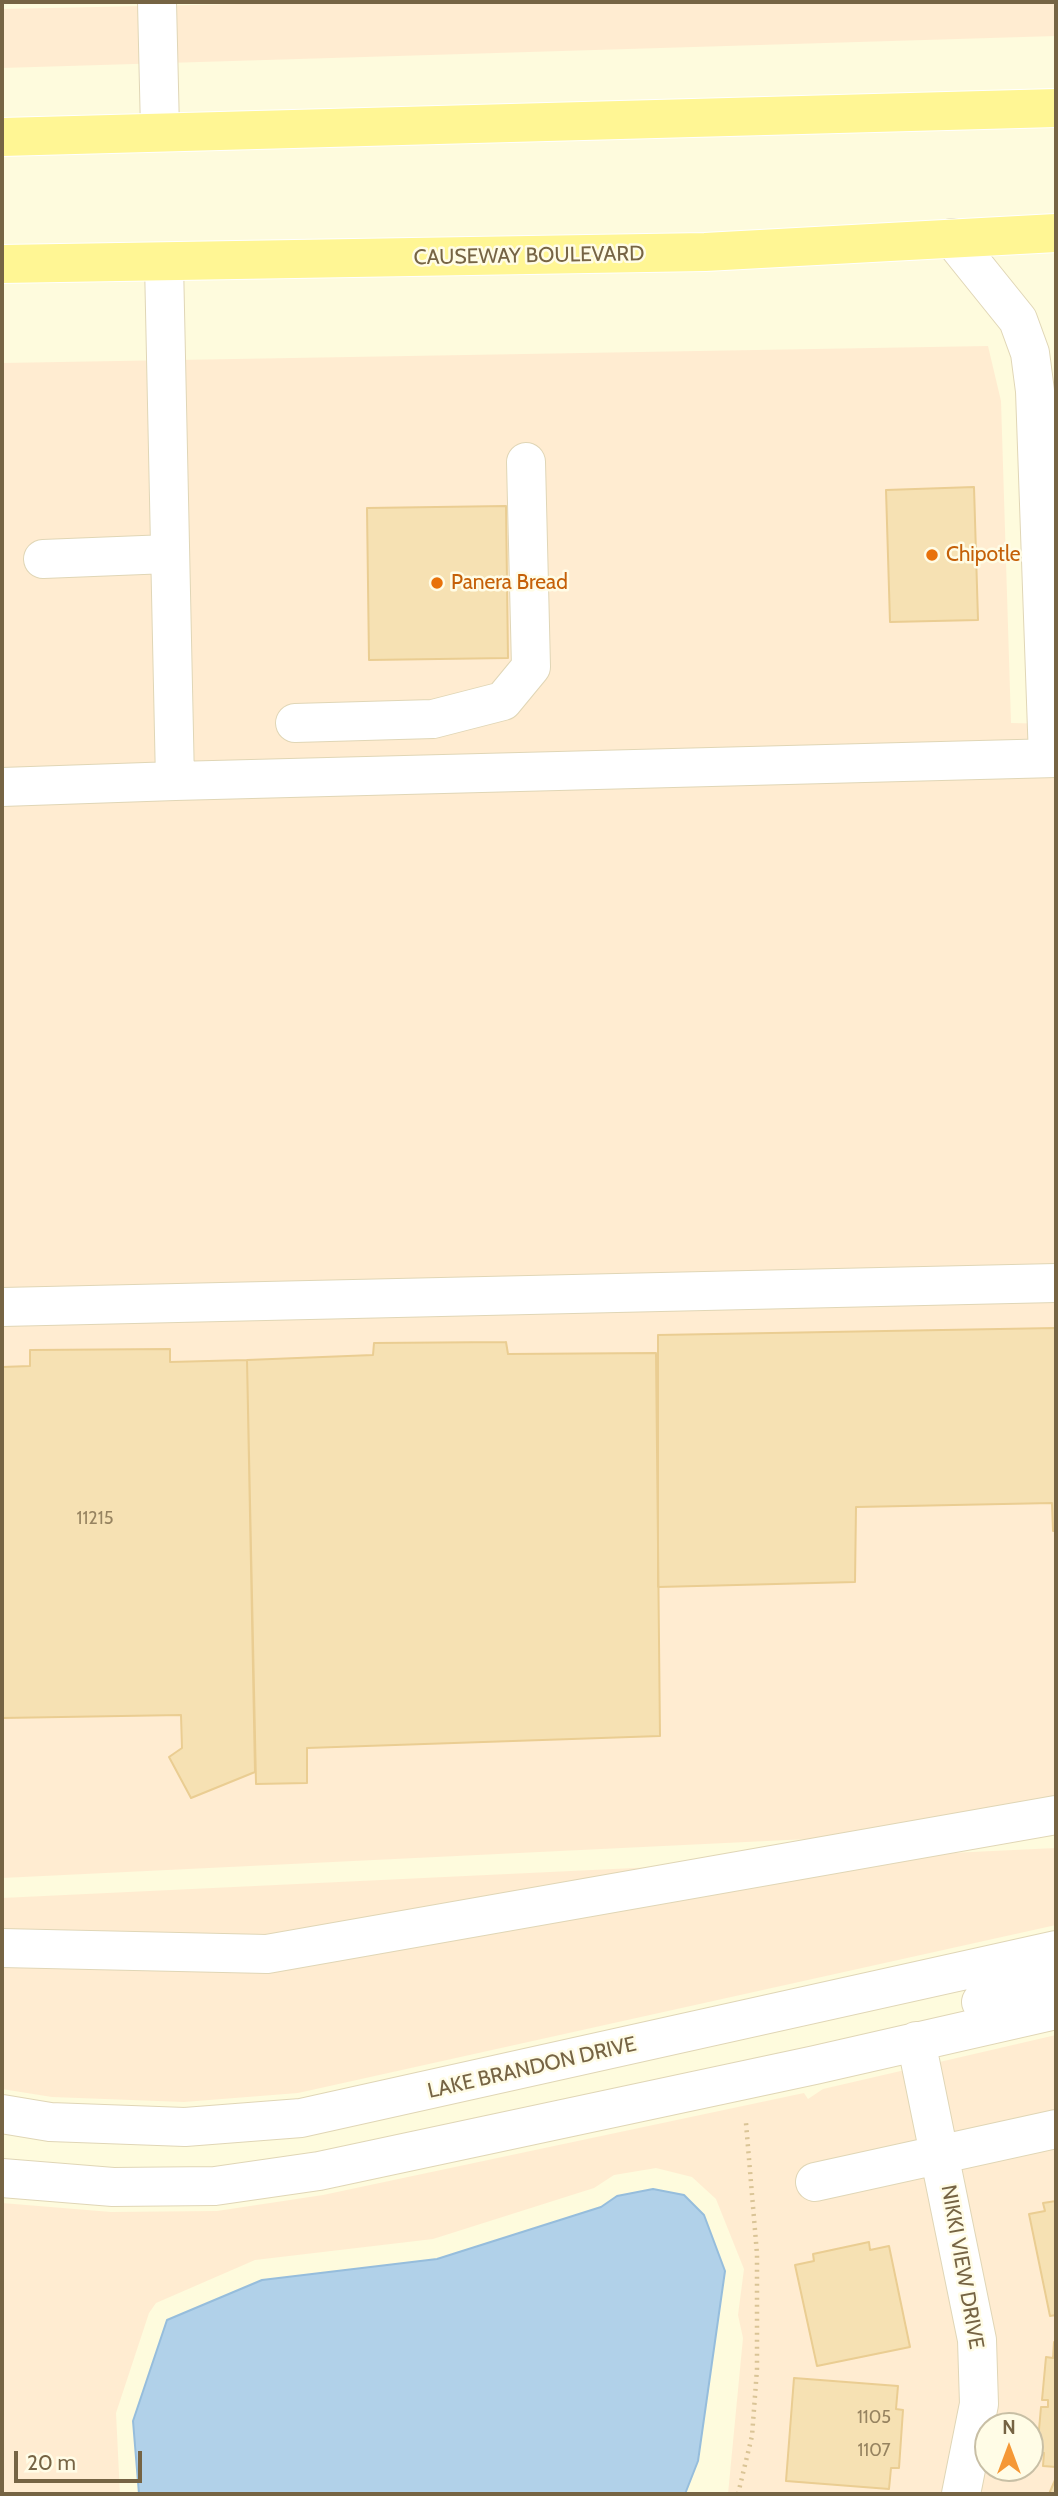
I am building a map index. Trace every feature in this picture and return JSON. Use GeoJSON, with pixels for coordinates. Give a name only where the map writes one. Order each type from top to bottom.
{"type":"FeatureCollection","features":[{"type":"Feature","properties":{"kind":"main road"},"geometry":{"type":"LineString","coordinates":[[2,137],[160,130],[1056,108]]}},
{"type":"Feature","properties":{"kind":"main road","name":"CAUSEWAY BOULEVARD"},"geometry":{"type":"LineString","coordinates":[[2,264],[705,252],[1056,233]]}},
{"type":"Feature","properties":{"kind":"street"},"geometry":{"type":"LineString","coordinates":[[157,2],[160,130]]}},
{"type":"Feature","properties":{"kind":"street"},"geometry":{"type":"LineString","coordinates":[[2,787],[1052,758],[1035,391],[1030,353],[1018,320],[952,238]]}},
{"type":"Feature","properties":{"kind":"street"},"geometry":{"type":"LineString","coordinates":[[164,263],[168,554],[175,781]]}},
{"type":"Feature","properties":{"kind":"street"},"geometry":{"type":"LineString","coordinates":[[295,723],[433,719],[503,701],[531,667],[526,462]]}},
{"type":"Feature","properties":{"kind":"street"},"geometry":{"type":"LineString","coordinates":[[43,559],[168,554]]}},
{"type":"Feature","properties":{"kind":"street"},"geometry":{"type":"LineString","coordinates":[[2,1307],[1056,1283]]}},
{"type":"Feature","properties":{"kind":"street"},"geometry":{"type":"LineString","coordinates":[[2,1948],[267,1954],[1056,1815]]}},
{"type":"Feature","properties":{"kind":"street","name":"LAKE BRANDON DRIVE"},"geometry":{"type":"LineString","coordinates":[[2,2114],[50,2122],[185,2127],[301,2118],[1056,1950]]}},
{"type":"Feature","properties":{"kind":"street"},"geometry":{"type":"LineString","coordinates":[[815,2065],[867,2029],[1023,1992],[1056,1972]]}},
{"type":"Feature","properties":{"kind":"street"},"geometry":{"type":"LineString","coordinates":[[2,2178],[113,2187],[228,2184],[319,2171],[815,2065],[1056,2010]]}},
{"type":"Feature","properties":{"kind":"street","name":"NIKKI VIEW DRIVE"},"geometry":{"type":"LineString","coordinates":[[916,2041],[972,2305],[979,2364],[977,2424],[961,2494]]}},
{"type":"Feature","properties":{"kind":"street"},"geometry":{"type":"LineString","coordinates":[[815,2182],[1056,2129]]}},
{"type":"Feature","properties":{"kind":"path"},"geometry":{"type":"LineString","coordinates":[[738,2494],[752,2437],[757,2369],[757,2255],[746,2119]]}},
{"type":"Feature","properties":{"kind":"shaded area"},"geometry":{"type":"Polygon","coordinates":[[[335,2],[1056,2],[1056,36],[2,68],[2,9],[335,2]]]}},
{"type":"Feature","properties":{"kind":"shaded area"},"geometry":{"type":"Polygon","coordinates":[[[988,346],[1001,401],[1011,723],[1056,724],[1056,1827],[2,1878],[2,363],[988,346]]]}},
{"type":"Feature","properties":{"kind":"shaded area"},"geometry":{"type":"Polygon","coordinates":[[[1056,1848],[1056,1925],[298,2093],[184,2102],[52,2097],[2,2089],[2,1898],[1056,1848]]]}},
{"type":"Feature","properties":{"kind":"shaded area"},"geometry":{"type":"Polygon","coordinates":[[[1056,2035],[1056,2494],[728,2494],[743,2338],[738,2315],[744,2269],[716,2199],[692,2177],[656,2168],[614,2175],[594,2188],[433,2239],[255,2260],[156,2303],[149,2313],[116,2413],[120,2494],[2,2494],[2,2203],[111,2212],[217,2211],[323,2195],[804,2093],[808,2099],[823,2089],[1056,2035]]]}},
{"type":"Feature","properties":{"kind":"water"},"geometry":{"type":"Polygon","coordinates":[[[653,2189],[684,2195],[704,2215],[725,2271],[698,2461],[685,2494],[139,2494],[133,2421],[167,2320],[262,2280],[437,2259],[601,2207],[617,2196],[653,2189]]]}},
{"type":"Feature","properties":{"kind":"building","name":"Chipotle"},"geometry":{"type":"Polygon","coordinates":[[[974,487],[978,620],[890,622],[886,490],[974,487]]]}},
{"type":"Feature","properties":{"kind":"building","name":"Panera Bread"},"geometry":{"type":"Polygon","coordinates":[[[506,506],[508,658],[369,660],[367,508],[506,506]]]}},
{"type":"Feature","properties":{"kind":"building"},"geometry":{"type":"Polygon","coordinates":[[[1056,1328],[1056,1531],[1053,1531],[1052,1503],[856,1507],[855,1582],[658,1587],[658,1335],[1056,1328]]]}},
{"type":"Feature","properties":{"kind":"building"},"geometry":{"type":"Polygon","coordinates":[[[506,1342],[508,1354],[656,1353],[660,1736],[307,1748],[307,1783],[256,1784],[247,1360],[373,1355],[374,1343],[506,1342]]]}},
{"type":"Feature","properties":{"kind":"building"},"geometry":{"type":"Polygon","coordinates":[[[170,1349],[170,1362],[247,1360],[255,1772],[191,1798],[169,1757],[182,1748],[181,1715],[2,1718],[2,1367],[30,1366],[30,1350],[170,1349]]]}},
{"type":"Feature","properties":{"kind":"building"},"geometry":{"type":"Polygon","coordinates":[[[1056,2201],[1056,2315],[1050,2316],[1029,2214],[1045,2211],[1043,2203],[1056,2201]]]}},
{"type":"Feature","properties":{"kind":"building"},"geometry":{"type":"Polygon","coordinates":[[[869,2242],[870,2250],[889,2246],[910,2347],[817,2366],[795,2265],[814,2261],[813,2254],[869,2242]]]}},
{"type":"Feature","properties":{"kind":"building"},"geometry":{"type":"Polygon","coordinates":[[[1056,2342],[1056,2467],[1044,2466],[1044,2412],[1041,2412],[1041,2407],[1048,2407],[1048,2400],[1042,2400],[1046,2357],[1053,2358],[1056,2342]]]}},
{"type":"Feature","properties":{"kind":"building"},"geometry":{"type":"Polygon","coordinates":[[[794,2378],[898,2386],[896,2409],[903,2410],[899,2468],[891,2468],[889,2489],[786,2481],[794,2378]]]}},
{"type":"Feature","properties":{"kind":"building"},"geometry":{"type":"Polygon","coordinates":[[[1055,2480],[1056,2494],[1049,2494],[1055,2480]]]}},
{"type":"Feature","properties":{"kind":"place","name":"Chipotle"},"geometry":{"type":"Point","coordinates":[932,555]}},
{"type":"Feature","properties":{"kind":"place","name":"Panera Bread"},"geometry":{"type":"Point","coordinates":[437,583]}}]}
